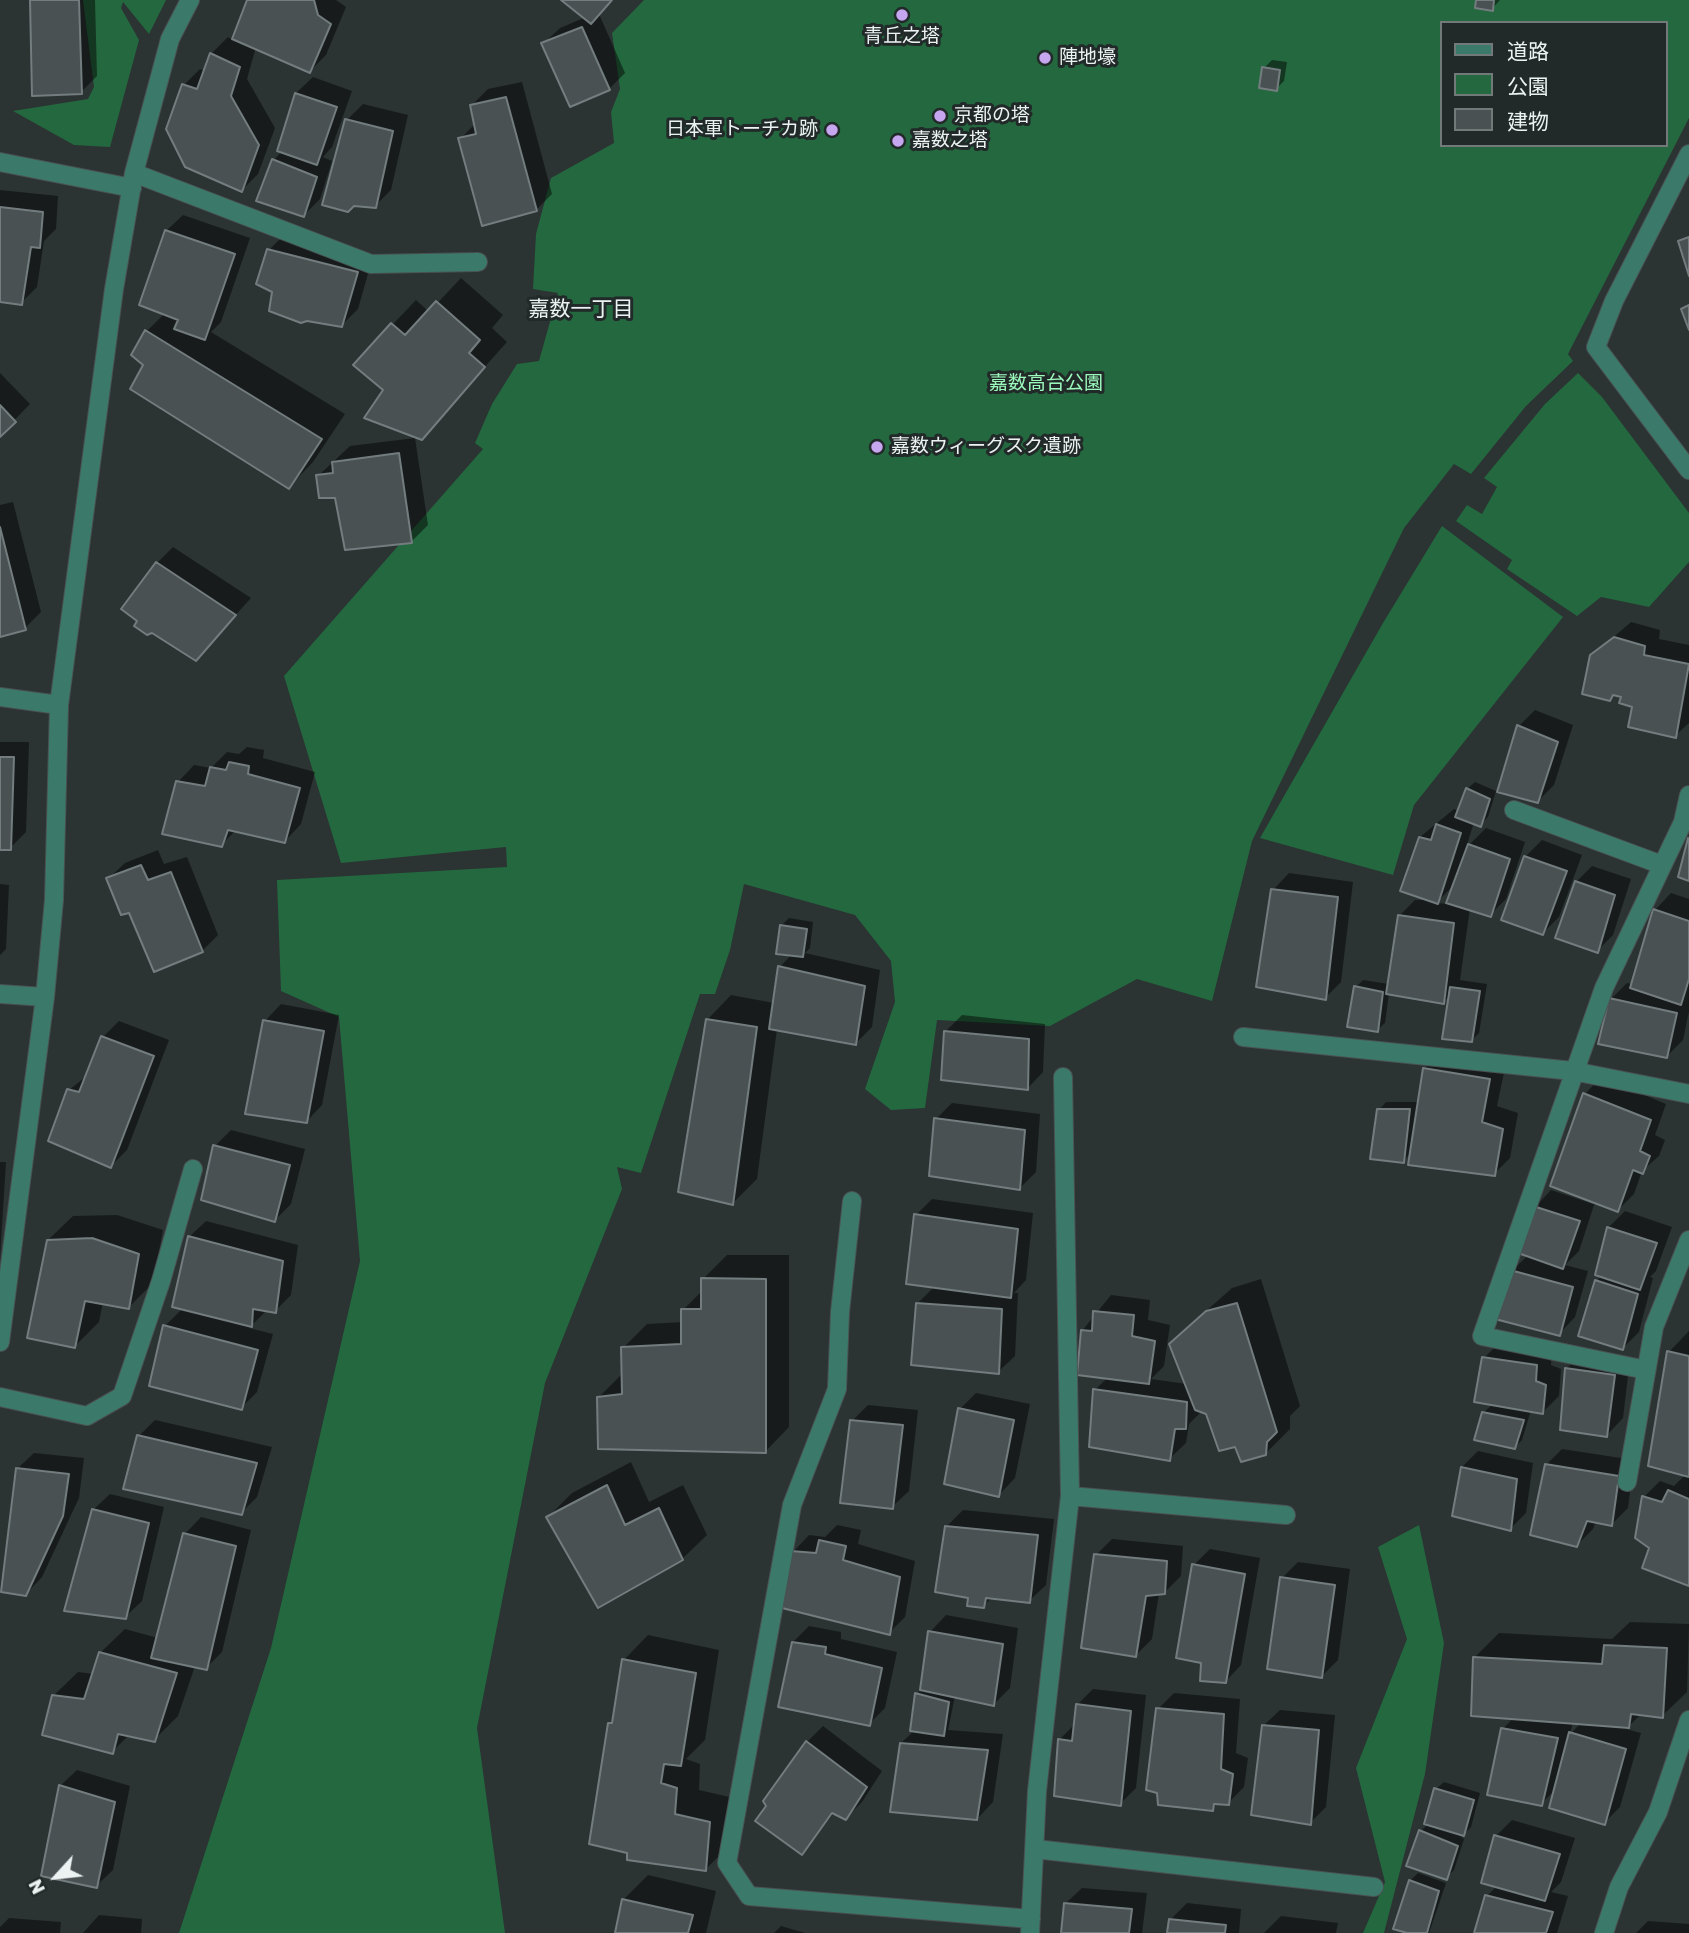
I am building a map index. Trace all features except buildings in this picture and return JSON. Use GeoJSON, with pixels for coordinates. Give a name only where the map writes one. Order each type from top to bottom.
{"type":"FeatureCollection","features":[{"type":"Feature","properties":{"kind":"street"},"geometry":{"type":"LineString","coordinates":[[0,1342],[45,996],[54,900],[59,705],[114,289],[133,181],[170,39],[190,0]]}},
{"type":"Feature","properties":{"kind":"street"},"geometry":{"type":"LineString","coordinates":[[1689,154],[1614,301],[1596,347],[1689,470]]}},
{"type":"Feature","properties":{"kind":"street"},"geometry":{"type":"LineString","coordinates":[[1,161],[133,181],[371,264],[478,262]]}},
{"type":"Feature","properties":{"kind":"street"},"geometry":{"type":"LineString","coordinates":[[0,697],[59,705]]}},
{"type":"Feature","properties":{"kind":"street"},"geometry":{"type":"LineString","coordinates":[[1646,1370],[1482,1336],[1604,988],[1683,822],[1689,795]]}},
{"type":"Feature","properties":{"kind":"street"},"geometry":{"type":"LineString","coordinates":[[1514,810],[1662,865]]}},
{"type":"Feature","properties":{"kind":"street"},"geometry":{"type":"LineString","coordinates":[[0,993],[45,996]]}},
{"type":"Feature","properties":{"kind":"street"},"geometry":{"type":"LineString","coordinates":[[1243,1037],[1573,1071],[1689,1094]]}},
{"type":"Feature","properties":{"kind":"street"},"geometry":{"type":"LineString","coordinates":[[852,1202],[840,1312],[837,1389],[792,1505],[727,1863],[749,1896],[1031,1926],[1037,1791],[1070,1496],[1062,1077]]}},
{"type":"Feature","properties":{"kind":"street"},"geometry":{"type":"LineString","coordinates":[[0,1397],[87,1416],[122,1396],[161,1281],[193,1169]]}},
{"type":"Feature","properties":{"kind":"street"},"geometry":{"type":"LineString","coordinates":[[1627,1482],[1654,1327],[1689,1240]]}},
{"type":"Feature","properties":{"kind":"street"},"geometry":{"type":"LineString","coordinates":[[1070,1496],[1286,1515]]}},
{"type":"Feature","properties":{"kind":"street"},"geometry":{"type":"LineString","coordinates":[[1604,1933],[1619,1887],[1658,1812],[1689,1720]]}},
{"type":"Feature","properties":{"kind":"street"},"geometry":{"type":"LineString","coordinates":[[1035,1849],[1374,1887]]}},
{"type":"Feature","properties":{"kind":"green space"},"geometry":{"type":"Polygon","coordinates":[[[83,0],[166,0],[149,34],[123,2],[121,8],[139,40],[110,147],[74,145],[13,111],[88,99],[94,87],[83,0]]]}},
{"type":"Feature","properties":{"kind":"green space","name":"嘉数高台公園"},"geometry":{"type":"Polygon","coordinates":[[[644,0],[1689,0],[1689,118],[1568,354],[1573,361],[1526,406],[1471,474],[1454,464],[1404,528],[1252,841],[1212,1001],[1137,979],[1050,1026],[937,1020],[925,1108],[891,1110],[865,1089],[895,1002],[891,961],[855,915],[744,884],[730,950],[715,994],[700,994],[641,1173],[617,1167],[622,1189],[545,1383],[477,1728],[505,1933],[179,1933],[271,1648],[360,1261],[339,1017],[281,991],[277,880],[507,867],[506,847],[341,863],[284,676],[483,449],[475,443],[492,404],[517,364],[539,361],[558,293],[533,289],[536,234],[551,178],[614,143],[611,112],[620,89],[612,33],[644,0]]]}},
{"type":"Feature","properties":{"kind":"green space"},"geometry":{"type":"Polygon","coordinates":[[[1578,373],[1602,397],[1689,513],[1689,562],[1649,607],[1601,597],[1577,616],[1507,569],[1512,560],[1456,521],[1467,505],[1482,514],[1497,487],[1484,478],[1545,404],[1578,373]]]}},
{"type":"Feature","properties":{"kind":"green space"},"geometry":{"type":"Polygon","coordinates":[[[1442,526],[1563,617],[1414,805],[1393,875],[1260,838],[1383,623],[1442,526]]]}},
{"type":"Feature","properties":{"kind":"green space"},"geometry":{"type":"Polygon","coordinates":[[[1419,1525],[1444,1643],[1425,1774],[1384,1933],[1363,1933],[1385,1882],[1356,1768],[1407,1639],[1378,1547],[1419,1525]]]}},
{"type":"Feature","properties":{"kind":"place","name":"青丘之塔"},"geometry":{"type":"Point","coordinates":[902,15]}},
{"type":"Feature","properties":{"kind":"place","name":"陣地壕"},"geometry":{"type":"Point","coordinates":[1045,58]}},
{"type":"Feature","properties":{"kind":"place","name":"京都の塔"},"geometry":{"type":"Point","coordinates":[940,116]}},
{"type":"Feature","properties":{"kind":"place","name":"日本軍トーチカ跡"},"geometry":{"type":"Point","coordinates":[832,130]}},
{"type":"Feature","properties":{"kind":"place","name":"嘉数之塔"},"geometry":{"type":"Point","coordinates":[898,141]}},
{"type":"Feature","properties":{"kind":"place","name":"嘉数ウィーグスク遺跡"},"geometry":{"type":"Point","coordinates":[877,447]}},
{"type":"Feature","properties":{"kind":"district","name":"嘉数一丁目"},"geometry":{"type":"Point","coordinates":[581,310]}}]}
